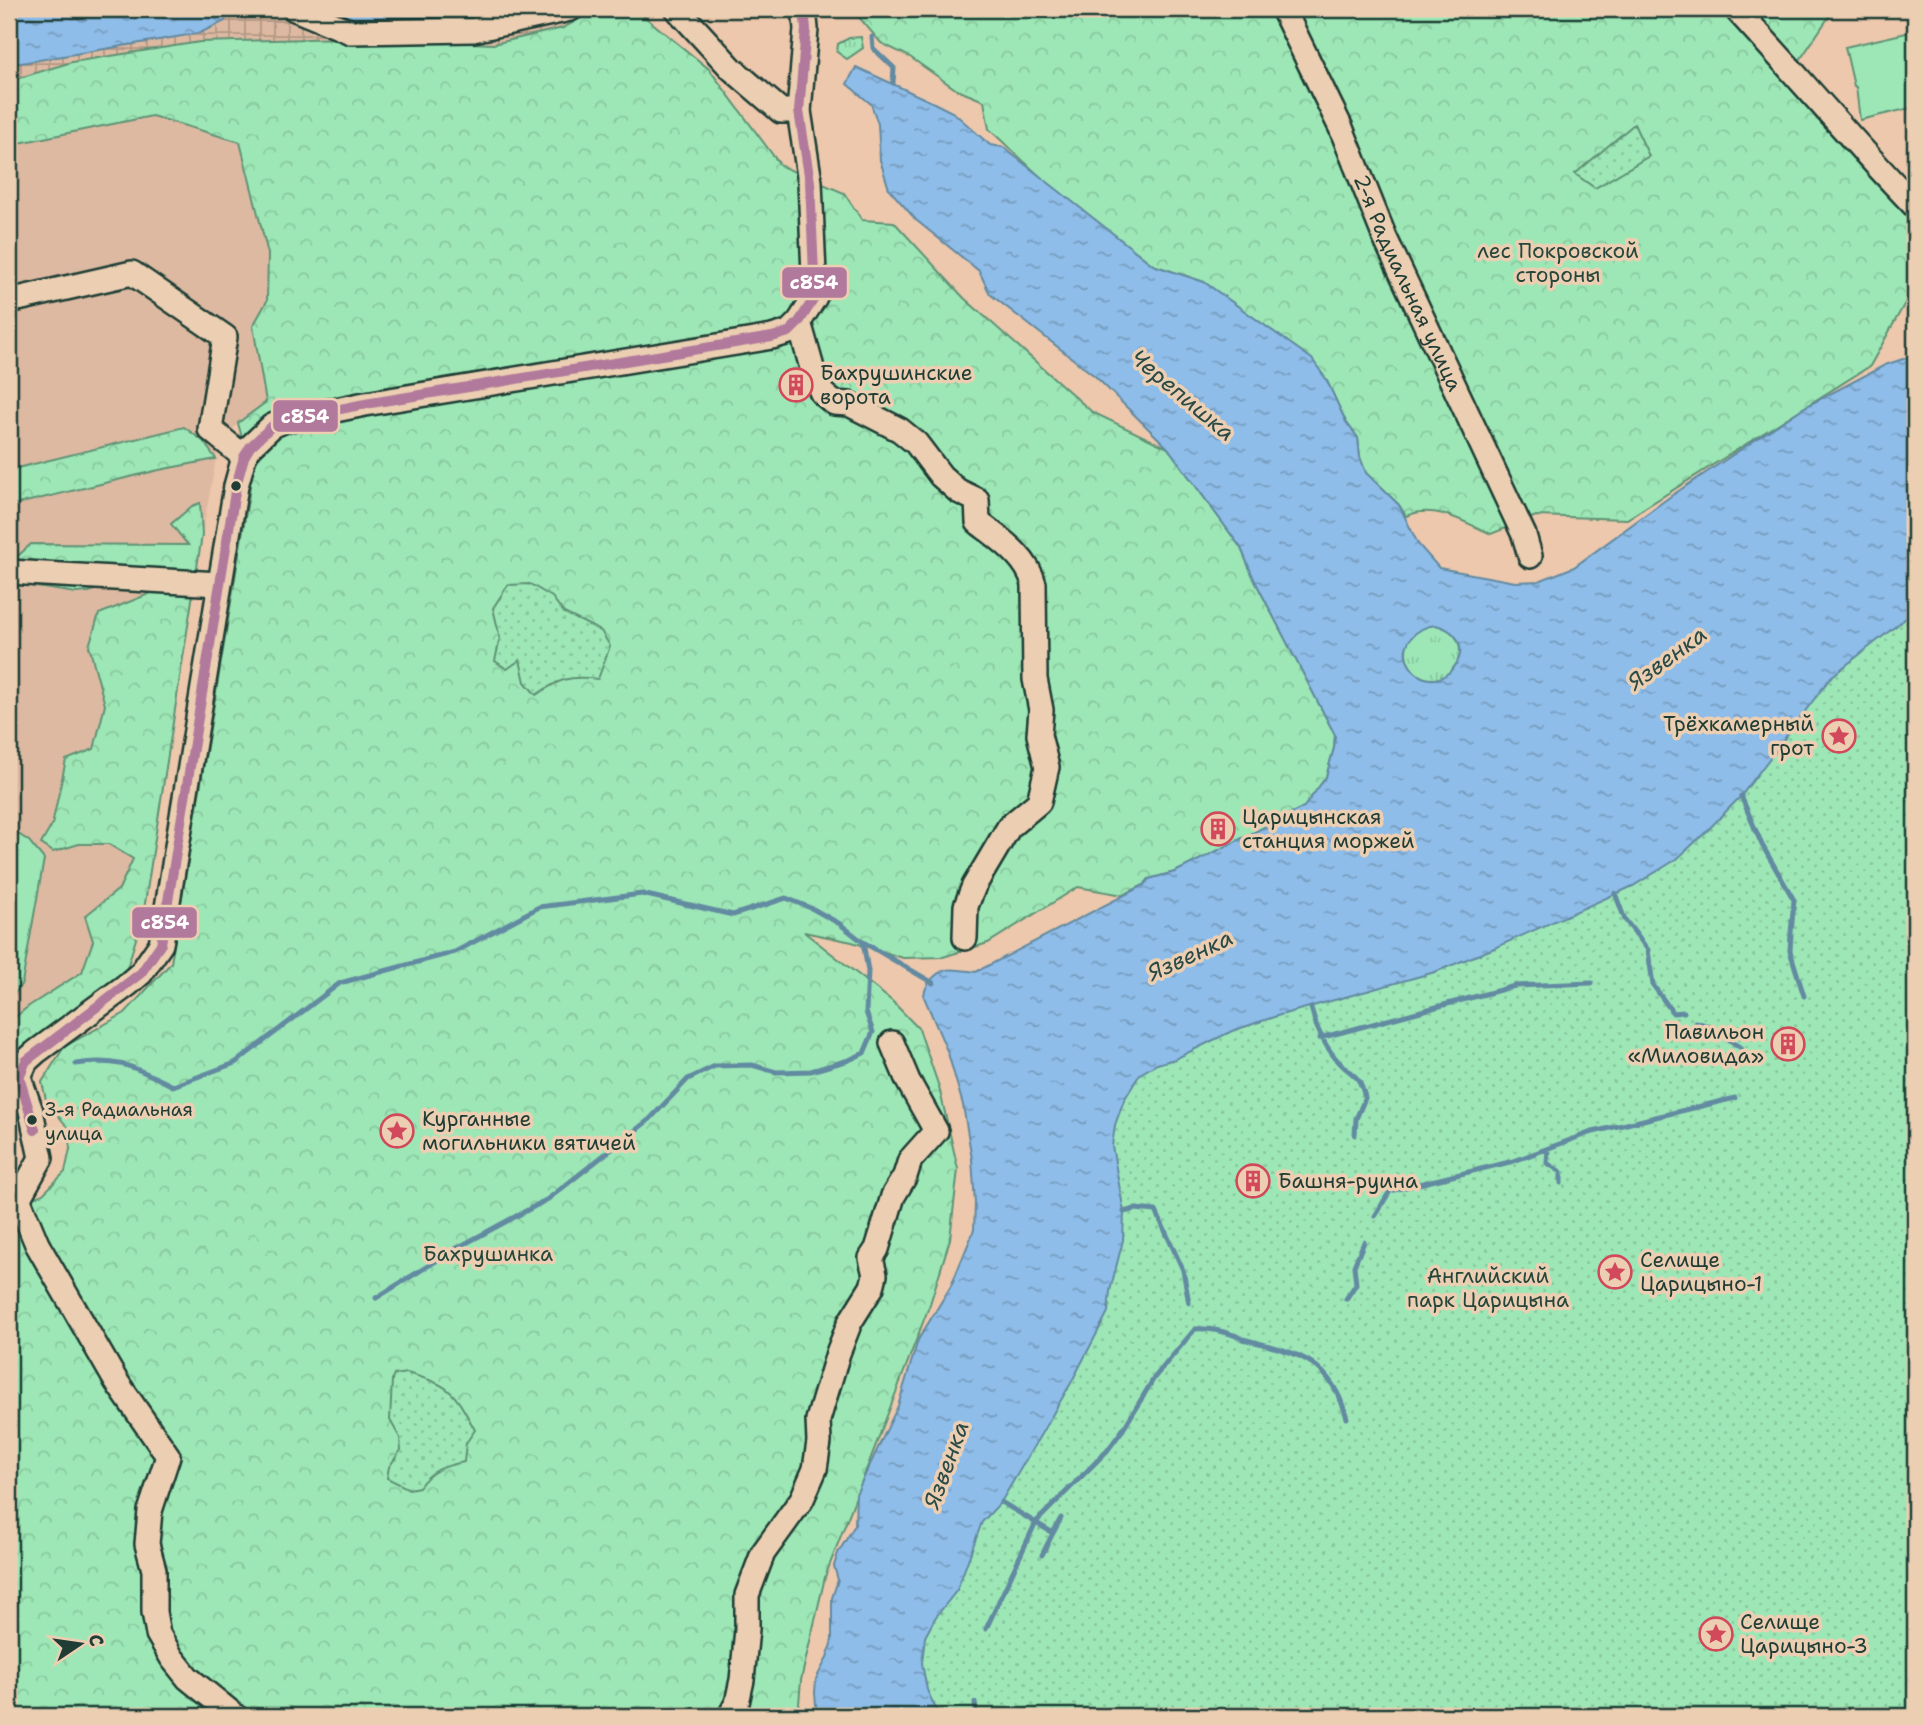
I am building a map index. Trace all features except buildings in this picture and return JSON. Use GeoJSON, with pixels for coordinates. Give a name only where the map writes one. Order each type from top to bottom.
{"type":"FeatureCollection","features":[{"type":"Feature","properties":{"kind":"street"},"geometry":{"type":"LineString","coordinates":[[295,9],[351,33],[473,30],[570,9]]}},
{"type":"Feature","properties":{"kind":"street"},"geometry":{"type":"LineString","coordinates":[[677,9],[732,69],[781,111],[799,111]]}},
{"type":"Feature","properties":{"kind":"street"},"geometry":{"type":"LineString","coordinates":[[235,1716],[188,1678],[158,1634],[154,1612],[154,1570],[147,1544],[150,1511],[168,1456],[116,1381],[37,1244],[20,1203],[20,1196],[41,1158],[31,1111],[14,1085],[26,1062],[36,1052],[141,973],[161,944],[236,486],[244,457],[259,436],[286,420],[357,405],[789,332],[815,297],[810,182],[799,111],[806,29],[804,9]]}},
{"type":"Feature","properties":{"kind":"street","name":"2-я Радиальная улица"},"geometry":{"type":"LineString","coordinates":[[1283,9],[1341,128],[1384,238],[1524,535],[1530,556]]}},
{"type":"Feature","properties":{"kind":"street"},"geometry":{"type":"LineString","coordinates":[[1736,9],[1825,106],[1859,149],[1915,206]]}},
{"type":"Feature","properties":{"kind":"street"},"geometry":{"type":"LineString","coordinates":[[9,301],[132,273],[225,337],[210,429],[244,457]]}},
{"type":"Feature","properties":{"kind":"street"},"geometry":{"type":"LineString","coordinates":[[799,322],[822,393],[834,402],[849,404],[882,419],[916,443],[941,476],[958,491],[976,500],[978,522],[1016,553],[1031,572],[1034,584],[1035,679],[1041,710],[1040,735],[1047,766],[1039,802],[1009,827],[974,886],[966,906],[965,938]]}},
{"type":"Feature","properties":{"kind":"street"},"geometry":{"type":"LineString","coordinates":[[9,572],[219,584]]}},
{"type":"Feature","properties":{"kind":"street"},"geometry":{"type":"LineString","coordinates":[[730,1716],[737,1703],[742,1680],[747,1595],[754,1574],[763,1553],[802,1499],[815,1469],[819,1442],[818,1420],[850,1322],[872,1287],[875,1275],[871,1258],[877,1248],[892,1196],[905,1176],[910,1160],[936,1130],[908,1081],[891,1043]]}},
{"type":"Feature","properties":{"kind":"shaded area"},"geometry":{"type":"Polygon","coordinates":[[[9,9],[632,9],[466,57],[9,87],[9,9]]]}},
{"type":"Feature","properties":{"kind":"shaded area"},"geometry":{"type":"Polygon","coordinates":[[[152,116],[240,142],[268,254],[267,301],[253,326],[266,402],[230,431],[216,459],[143,916],[61,1024],[9,1071],[9,145],[152,116]]]}},
{"type":"Feature","properties":{"kind":"green space","name":"Бахрушинка"},"geometry":{"type":"Polygon","coordinates":[[[598,9],[635,9],[709,69],[781,166],[844,193],[862,220],[894,222],[964,298],[1092,412],[1168,448],[1241,548],[1254,579],[1335,735],[1326,777],[1304,807],[1175,872],[1149,879],[1144,885],[1123,895],[1078,887],[988,943],[943,957],[903,958],[852,942],[804,932],[892,1001],[919,1029],[939,1087],[958,1169],[950,1239],[930,1304],[825,1577],[801,1680],[798,1716],[9,1716],[9,1200],[20,1203],[43,1194],[65,1172],[70,1149],[69,1129],[46,1100],[42,1082],[64,1047],[125,1013],[171,963],[249,494],[251,471],[238,423],[266,402],[253,326],[267,301],[268,254],[240,142],[152,116],[9,145],[9,81],[72,62],[200,42],[344,38],[493,44],[563,28],[598,9]]]}},
{"type":"Feature","properties":{"kind":"green space","name":"лес Покровской стороны"},"geometry":{"type":"Polygon","coordinates":[[[852,9],[1834,9],[1800,60],[1891,184],[1915,222],[1915,285],[1870,366],[1627,519],[1536,516],[1491,534],[1439,513],[1406,516],[1399,505],[1366,473],[1360,457],[1358,438],[1346,422],[1326,379],[1204,282],[1153,265],[1048,184],[989,129],[984,101],[957,90],[910,57],[881,43],[852,9]]]}},
{"type":"Feature","properties":{"kind":"green space"},"geometry":{"type":"Polygon","coordinates":[[[1915,31],[1915,107],[1860,120],[1856,87],[1845,47],[1915,31]]]}},
{"type":"Feature","properties":{"kind":"green space"},"geometry":{"type":"Polygon","coordinates":[[[861,37],[863,48],[847,59],[837,52],[838,44],[849,38],[861,37]]]}},
{"type":"Feature","properties":{"kind":"green space"},"geometry":{"type":"Polygon","coordinates":[[[1634,124],[1649,156],[1595,188],[1575,174],[1634,124]]]}},
{"type":"Feature","properties":{"kind":"green space"},"geometry":{"type":"Polygon","coordinates":[[[184,427],[203,441],[216,459],[9,506],[9,470],[184,427]]]}},
{"type":"Feature","properties":{"kind":"green space","name":"Английский парк Царицына"},"geometry":{"type":"Polygon","coordinates":[[[1915,481],[1915,1716],[865,1716],[1038,1103],[1915,481]]]}},
{"type":"Feature","properties":{"kind":"green space"},"geometry":{"type":"Polygon","coordinates":[[[200,503],[202,535],[143,916],[123,981],[61,1024],[9,1071],[9,1022],[82,972],[93,941],[85,916],[119,889],[133,859],[108,844],[79,844],[53,852],[41,844],[52,825],[66,760],[94,749],[105,705],[89,646],[99,614],[149,594],[140,575],[89,592],[76,593],[24,585],[9,564],[31,544],[188,545],[171,524],[192,506],[200,503]]]}},
{"type":"Feature","properties":{"kind":"green space"},"geometry":{"type":"Polygon","coordinates":[[[530,584],[552,597],[564,613],[601,631],[610,646],[598,679],[565,680],[536,695],[525,682],[520,660],[507,669],[495,661],[500,638],[493,608],[508,585],[530,584]]]}},
{"type":"Feature","properties":{"kind":"green space"},"geometry":{"type":"Polygon","coordinates":[[[1433,625],[1452,633],[1460,652],[1452,671],[1433,679],[1414,671],[1406,652],[1414,633],[1433,625]]]}},
{"type":"Feature","properties":{"kind":"green space"},"geometry":{"type":"Polygon","coordinates":[[[9,828],[29,841],[44,859],[22,983],[9,1002],[9,828]]]}},
{"type":"Feature","properties":{"kind":"green space"},"geometry":{"type":"Polygon","coordinates":[[[407,1373],[434,1382],[450,1391],[475,1430],[466,1443],[464,1462],[438,1470],[428,1476],[419,1487],[409,1489],[387,1478],[389,1467],[401,1450],[400,1438],[390,1420],[392,1380],[394,1375],[407,1373]]]}},
{"type":"Feature","properties":{"kind":"water"},"geometry":{"type":"Polygon","coordinates":[[[9,9],[230,9],[225,21],[200,33],[9,65],[9,9]]]}},
{"type":"Feature","properties":{"kind":"water"},"geometry":{"type":"Polygon","coordinates":[[[328,9],[494,9],[360,27],[332,20],[328,9]]]}},
{"type":"Feature","properties":{"kind":"water"},"geometry":{"type":"Polygon","coordinates":[[[856,67],[954,113],[990,145],[1003,147],[1153,265],[1204,282],[1312,359],[1326,379],[1346,422],[1358,438],[1360,457],[1366,473],[1399,505],[1418,544],[1439,568],[1515,582],[1539,581],[1574,567],[1671,496],[1803,408],[1885,365],[1915,355],[1915,611],[1831,677],[1741,796],[1677,859],[1633,886],[1435,972],[1232,1031],[1140,1074],[1124,1100],[1115,1125],[1112,1146],[1124,1212],[1123,1240],[1110,1291],[1108,1312],[1071,1383],[1001,1502],[982,1522],[957,1590],[935,1618],[925,1637],[922,1663],[927,1690],[939,1716],[817,1716],[815,1693],[816,1679],[827,1658],[832,1640],[832,1598],[838,1580],[834,1566],[838,1553],[855,1525],[856,1494],[898,1406],[918,1340],[951,1286],[974,1230],[972,1159],[963,1105],[948,1053],[924,997],[926,989],[937,974],[945,970],[976,972],[1144,885],[1149,879],[1175,872],[1304,807],[1326,777],[1335,735],[1254,579],[1241,548],[1168,448],[1096,377],[990,294],[979,271],[916,220],[889,189],[880,160],[878,124],[871,104],[847,84],[856,67]],[[1436,625],[1422,629],[1411,638],[1406,651],[1407,658],[1410,666],[1421,677],[1433,679],[1445,675],[1454,667],[1460,656],[1459,644],[1452,633],[1436,625]]]}},
{"type":"Feature","properties":{"kind":"waterway"},"geometry":{"type":"LineString","coordinates":[[872,37],[873,48],[894,68],[893,83]]}},
{"type":"Feature","properties":{"kind":"waterway"},"geometry":{"type":"LineString","coordinates":[[1741,796],[1762,845],[1794,900],[1791,933]]}},
{"type":"Feature","properties":{"kind":"waterway"},"geometry":{"type":"LineString","coordinates":[[1615,893],[1625,920]]}},
{"type":"Feature","properties":{"kind":"waterway"},"geometry":{"type":"LineString","coordinates":[[76,1064],[116,1063],[137,1069],[173,1086],[235,1063],[340,983],[455,952],[539,907],[642,894],[733,915],[786,898],[840,924],[863,942],[933,983]]}},
{"type":"Feature","properties":{"kind":"waterway"},"geometry":{"type":"LineString","coordinates":[[1626,921],[1648,950],[1653,985],[1673,1013],[1684,1012]]}},
{"type":"Feature","properties":{"kind":"waterway"},"geometry":{"type":"LineString","coordinates":[[1791,934],[1790,951],[1804,996]]}},
{"type":"Feature","properties":{"kind":"waterway"},"geometry":{"type":"LineString","coordinates":[[376,1298],[457,1248],[548,1199],[650,1119],[688,1079],[715,1066],[752,1065],[776,1072],[811,1071],[864,1053],[873,1032],[866,1012],[868,971],[863,942]]}},
{"type":"Feature","properties":{"kind":"waterway"},"geometry":{"type":"LineString","coordinates":[[1320,1038],[1515,986],[1592,983]]}},
{"type":"Feature","properties":{"kind":"waterway"},"geometry":{"type":"LineString","coordinates":[[1311,1008],[1316,1024]]}},
{"type":"Feature","properties":{"kind":"waterway"},"geometry":{"type":"LineString","coordinates":[[1695,1022],[1709,1026],[1741,1048]]}},
{"type":"Feature","properties":{"kind":"waterway"},"geometry":{"type":"LineString","coordinates":[[1316,1025],[1332,1054],[1358,1079],[1365,1097]]}},
{"type":"Feature","properties":{"kind":"waterway"},"geometry":{"type":"LineString","coordinates":[[1355,1135],[1356,1119],[1365,1098]]}},
{"type":"Feature","properties":{"kind":"waterway"},"geometry":{"type":"LineString","coordinates":[[1381,1184],[1390,1191],[1514,1161],[1589,1133],[1735,1098]]}},
{"type":"Feature","properties":{"kind":"waterway"},"geometry":{"type":"LineString","coordinates":[[1548,1149],[1547,1163],[1561,1172],[1561,1183]]}},
{"type":"Feature","properties":{"kind":"waterway"},"geometry":{"type":"LineString","coordinates":[[1375,1216],[1390,1191]]}},
{"type":"Feature","properties":{"kind":"waterway"},"geometry":{"type":"LineString","coordinates":[[1124,1212],[1135,1209],[1156,1211],[1183,1270],[1189,1303]]}},
{"type":"Feature","properties":{"kind":"waterway"},"geometry":{"type":"LineString","coordinates":[[1346,1299],[1356,1284],[1354,1266],[1364,1242]]}},
{"type":"Feature","properties":{"kind":"waterway"},"geometry":{"type":"LineString","coordinates":[[986,1629],[1036,1522],[1107,1451],[1154,1378],[1195,1329],[1226,1332],[1309,1361],[1331,1382],[1347,1418]]}},
{"type":"Feature","properties":{"kind":"waterway"},"geometry":{"type":"LineString","coordinates":[[1001,1502],[1053,1533],[1042,1555]]}},
{"type":"Feature","properties":{"kind":"waterway"},"geometry":{"type":"LineString","coordinates":[[1053,1533],[1061,1518]]}},
{"type":"Feature","properties":{"kind":"waterway"},"geometry":{"type":"LineString","coordinates":[[975,1703],[976,1716]]}},
{"type":"Feature","properties":{"kind":"transit line","name":"с854"},"geometry":{"type":"LineString","coordinates":[[35,1130],[19,1077],[26,1061],[141,973],[161,944],[236,486],[244,457],[250,447],[272,426],[286,420],[365,404],[789,332],[815,297],[810,182],[799,111],[806,29],[804,9]]}},
{"type":"Feature","properties":{"kind":"place","name":"Бахрушинские ворота"},"geometry":{"type":"Point","coordinates":[796,385]}},
{"type":"Feature","properties":{"kind":"place","name":"Трёхкамерный грот"},"geometry":{"type":"Point","coordinates":[1839,736]}},
{"type":"Feature","properties":{"kind":"place","name":"Царицынская станция моржей"},"geometry":{"type":"Point","coordinates":[1218,829]}},
{"type":"Feature","properties":{"kind":"place","name":"Павильон «Миловида»"},"geometry":{"type":"Point","coordinates":[1788,1044]}},
{"type":"Feature","properties":{"kind":"place","name":"З-я Радиальная улица"},"geometry":{"type":"Point","coordinates":[32,1120]}},
{"type":"Feature","properties":{"kind":"place","name":"Курганные могильники вятичей"},"geometry":{"type":"Point","coordinates":[397,1131]}},
{"type":"Feature","properties":{"kind":"place","name":"Башня-руина"},"geometry":{"type":"Point","coordinates":[1253,1181]}},
{"type":"Feature","properties":{"kind":"place","name":"Селище Царицыно-1"},"geometry":{"type":"Point","coordinates":[1615,1272]}},
{"type":"Feature","properties":{"kind":"place","name":"Селище Царицыно-3"},"geometry":{"type":"Point","coordinates":[1716,1634]}},
{"type":"Feature","properties":{"kind":"water label","name":"Черепишка"},"geometry":{"type":"Point","coordinates":[1183,395]}},
{"type":"Feature","properties":{"kind":"water label","name":"Язвенка"},"geometry":{"type":"Point","coordinates":[1667,658]}},
{"type":"Feature","properties":{"kind":"water label","name":"Язвенка"},"geometry":{"type":"Point","coordinates":[1190,955]}},
{"type":"Feature","properties":{"kind":"water label","name":"Язвенка"},"geometry":{"type":"Point","coordinates":[946,1465]}}]}
